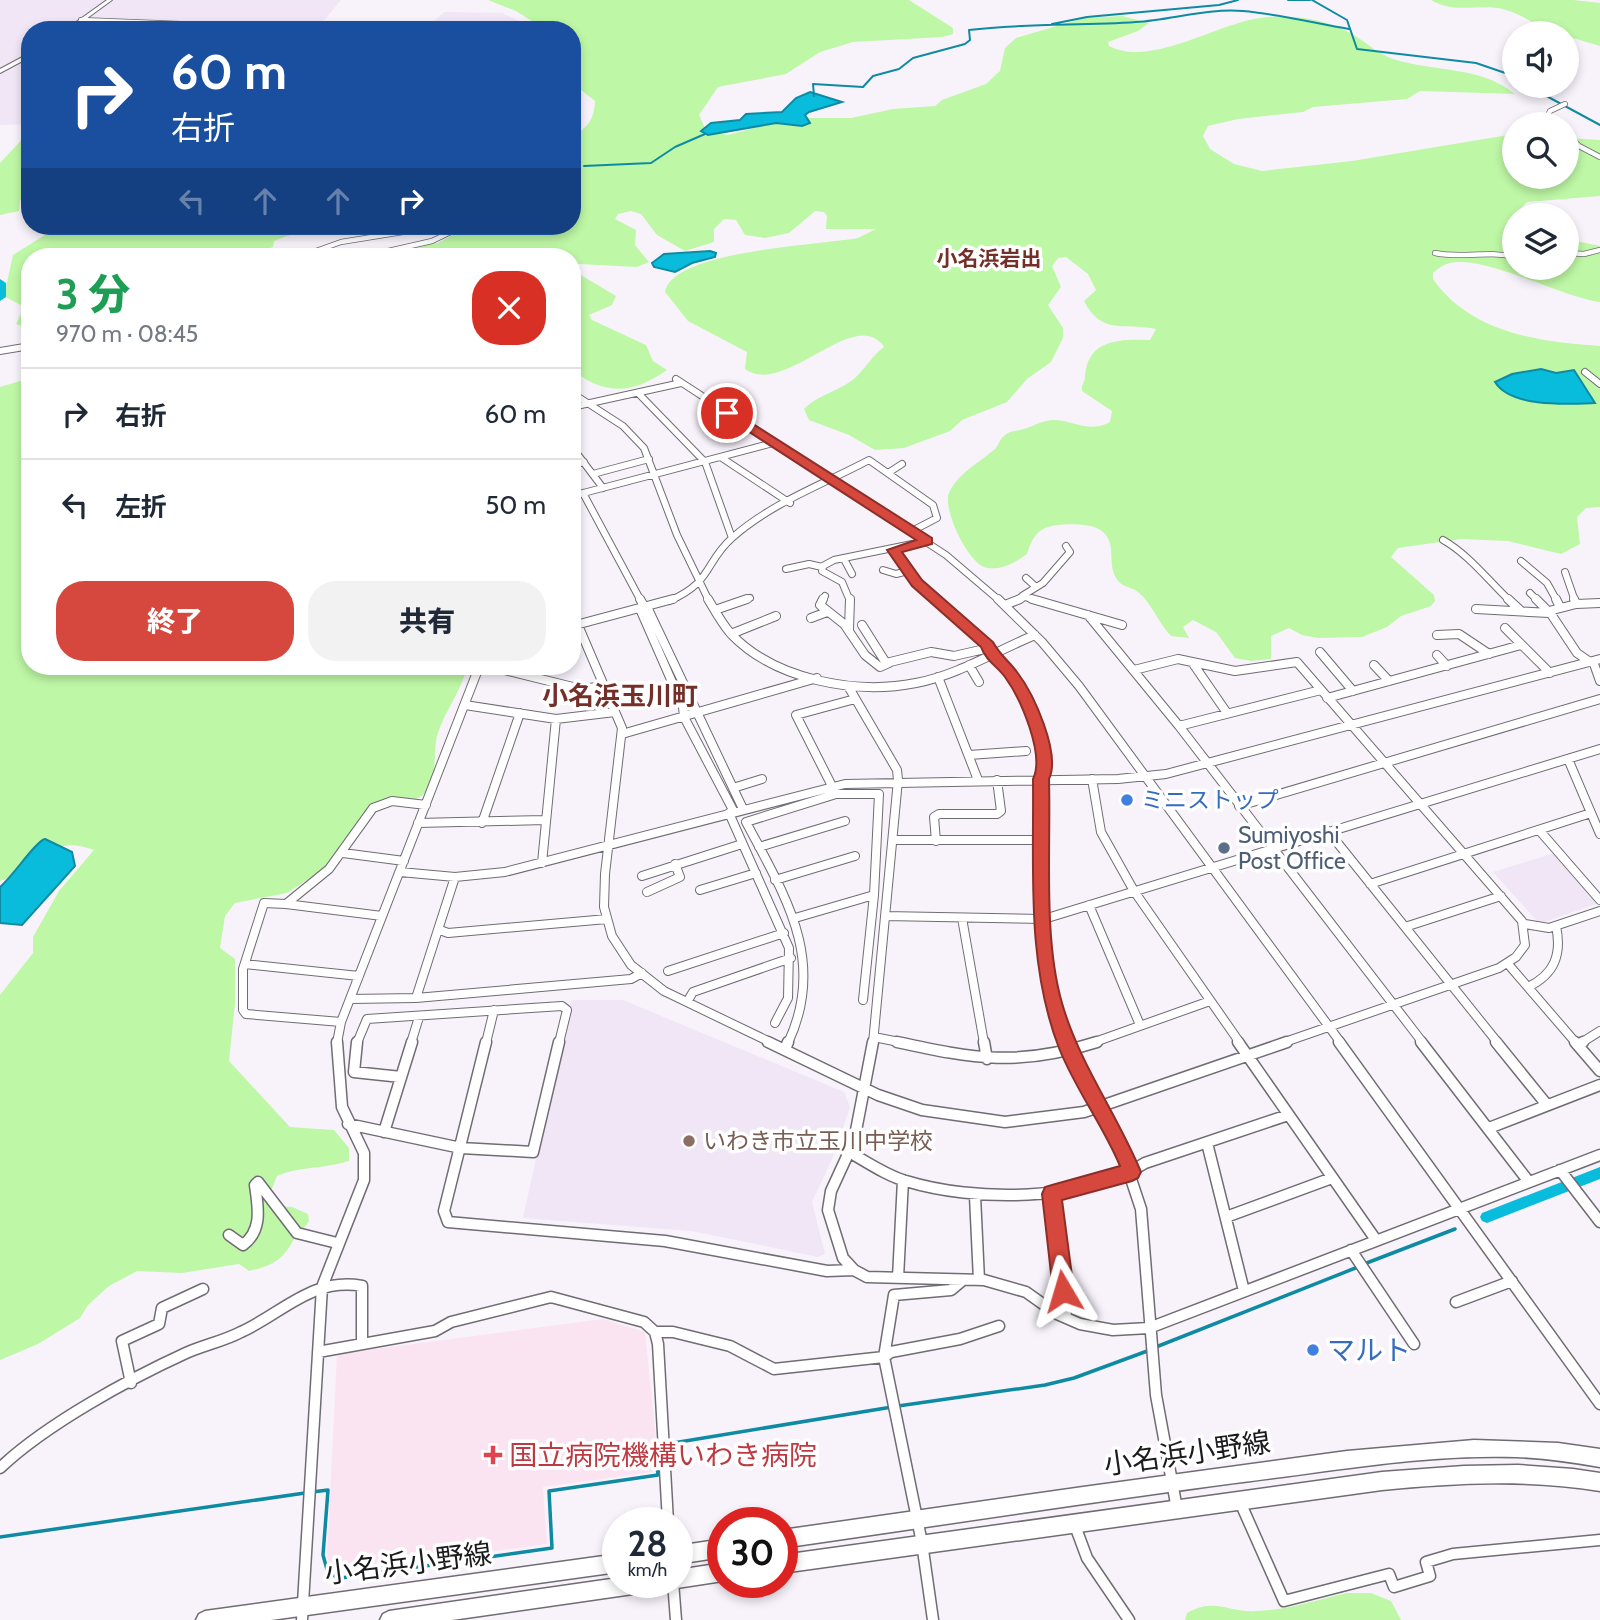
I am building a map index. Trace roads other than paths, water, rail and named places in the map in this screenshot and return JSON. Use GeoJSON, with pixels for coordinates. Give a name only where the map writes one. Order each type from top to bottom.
{"type":"FeatureCollection","features":[{"type":"Feature","properties":{"kind":"main road","name":"小名浜小野線"},"geometry":{"type":"LineString","coordinates":[[798,1537],[1170,1483],[1433,1450],[1510,1448],[1600,1458]]}},
{"type":"Feature","properties":{"kind":"main road"},"geometry":{"type":"LineString","coordinates":[[798,1562],[1382,1481],[1474,1472],[1574,1477],[1600,1482]]}},
{"type":"Feature","properties":{"kind":"main road","name":"小名浜小野線"},"geometry":{"type":"LineString","coordinates":[[205,1620],[302,1612],[602,1565]]}},
{"type":"Feature","properties":{"kind":"main road"},"geometry":{"type":"LineString","coordinates":[[389,1620],[430,1617],[602,1590]]}},
{"type":"Feature","properties":{"kind":"street"},"geometry":{"type":"LineString","coordinates":[[81,20],[110,0]]}},
{"type":"Feature","properties":{"kind":"street"},"geometry":{"type":"LineString","coordinates":[[81,20],[106,21]]}},
{"type":"Feature","properties":{"kind":"street"},"geometry":{"type":"LineString","coordinates":[[0,71],[21,60]]}},
{"type":"Feature","properties":{"kind":"street"},"geometry":{"type":"LineString","coordinates":[[1550,112],[1565,104]]}},
{"type":"Feature","properties":{"kind":"street"},"geometry":{"type":"LineString","coordinates":[[1579,146],[1600,157]]}},
{"type":"Feature","properties":{"kind":"street"},"geometry":{"type":"LineString","coordinates":[[324,248],[341,242],[384,235]]}},
{"type":"Feature","properties":{"kind":"street"},"geometry":{"type":"LineString","coordinates":[[402,248],[450,235]]}},
{"type":"Feature","properties":{"kind":"street"},"geometry":{"type":"LineString","coordinates":[[1475,247],[1502,253]]}},
{"type":"Feature","properties":{"kind":"street"},"geometry":{"type":"LineString","coordinates":[[1579,254],[1600,250]]}},
{"type":"Feature","properties":{"kind":"street"},"geometry":{"type":"LineString","coordinates":[[1435,253],[1448,256],[1494,251]]}},
{"type":"Feature","properties":{"kind":"street"},"geometry":{"type":"LineString","coordinates":[[0,351],[21,348]]}},
{"type":"Feature","properties":{"kind":"street"},"geometry":{"type":"LineString","coordinates":[[1585,372],[1600,384]]}},
{"type":"Feature","properties":{"kind":"street"},"geometry":{"type":"LineString","coordinates":[[581,405],[679,381],[927,541],[1005,605],[1079,685],[1213,866],[1600,1404]]}},
{"type":"Feature","properties":{"kind":"street"},"geometry":{"type":"LineString","coordinates":[[638,393],[705,462],[732,538]]}},
{"type":"Feature","properties":{"kind":"street"},"geometry":{"type":"LineString","coordinates":[[581,399],[637,439],[649,459],[673,526],[715,610],[731,634],[763,658],[817,678],[848,686],[891,686],[938,677],[969,665],[990,651]]}},
{"type":"Feature","properties":{"kind":"street"},"geometry":{"type":"LineString","coordinates":[[773,443],[583,493],[698,714],[733,788],[742,844],[784,933],[791,958],[787,1000],[782,1017],[775,1023]]}},
{"type":"Feature","properties":{"kind":"street"},"geometry":{"type":"LineString","coordinates":[[581,458],[603,488]]}},
{"type":"Feature","properties":{"kind":"street"},"geometry":{"type":"LineString","coordinates":[[722,458],[790,503]]}},
{"type":"Feature","properties":{"kind":"street"},"geometry":{"type":"LineString","coordinates":[[593,474],[649,459]]}},
{"type":"Feature","properties":{"kind":"street"},"geometry":{"type":"LineString","coordinates":[[581,624],[644,608],[682,595],[701,582],[720,550],[732,538],[869,460],[933,505],[937,518],[912,531]]}},
{"type":"Feature","properties":{"kind":"street"},"geometry":{"type":"LineString","coordinates":[[888,473],[902,464]]}},
{"type":"Feature","properties":{"kind":"street"},"geometry":{"type":"LineString","coordinates":[[1443,540],[1458,547],[1520,610]]}},
{"type":"Feature","properties":{"kind":"street"},"geometry":{"type":"LineString","coordinates":[[786,569],[806,564],[822,567],[844,559],[927,541]]}},
{"type":"Feature","properties":{"kind":"street"},"geometry":{"type":"LineString","coordinates":[[1025,597],[1022,596],[1036,587],[1070,552],[1066,546]]}},
{"type":"Feature","properties":{"kind":"street"},"geometry":{"type":"LineString","coordinates":[[894,550],[908,572],[1012,675],[1038,729],[1046,768],[1041,779],[1044,948],[1052,1001],[1069,1049],[1132,1172],[1142,1212],[1149,1328],[1170,1483],[1177,1508]]}},
{"type":"Feature","properties":{"kind":"street"},"geometry":{"type":"LineString","coordinates":[[799,557],[806,564]]}},
{"type":"Feature","properties":{"kind":"street"},"geometry":{"type":"LineString","coordinates":[[844,559],[852,574]]}},
{"type":"Feature","properties":{"kind":"street"},"geometry":{"type":"LineString","coordinates":[[1455,560],[1468,559]]}},
{"type":"Feature","properties":{"kind":"street"},"geometry":{"type":"LineString","coordinates":[[1521,561],[1547,583],[1560,607]]}},
{"type":"Feature","properties":{"kind":"street"},"geometry":{"type":"LineString","coordinates":[[822,567],[822,570],[840,580],[847,588],[854,612],[849,629]]}},
{"type":"Feature","properties":{"kind":"street"},"geometry":{"type":"LineString","coordinates":[[883,570],[896,574],[908,572]]}},
{"type":"Feature","properties":{"kind":"street"},"geometry":{"type":"LineString","coordinates":[[1565,572],[1576,604]]}},
{"type":"Feature","properties":{"kind":"street"},"geometry":{"type":"LineString","coordinates":[[1026,579],[1036,587]]}},
{"type":"Feature","properties":{"kind":"street"},"geometry":{"type":"LineString","coordinates":[[1530,593],[1549,612],[1577,653],[1595,660]]}},
{"type":"Feature","properties":{"kind":"street"},"geometry":{"type":"LineString","coordinates":[[825,596],[820,605],[849,629],[857,645],[875,665],[931,652],[954,656],[990,651],[1035,635]]}},
{"type":"Feature","properties":{"kind":"street"},"geometry":{"type":"LineString","coordinates":[[1005,605],[1025,597],[1122,625]]}},
{"type":"Feature","properties":{"kind":"street"},"geometry":{"type":"LineString","coordinates":[[715,610],[750,598]]}},
{"type":"Feature","properties":{"kind":"street"},"geometry":{"type":"LineString","coordinates":[[1476,610],[1549,612],[1576,604],[1600,603]]}},
{"type":"Feature","properties":{"kind":"street"},"geometry":{"type":"LineString","coordinates":[[644,608],[683,707],[684,718],[735,811]]}},
{"type":"Feature","properties":{"kind":"street"},"geometry":{"type":"LineString","coordinates":[[811,618],[827,612]]}},
{"type":"Feature","properties":{"kind":"street"},"geometry":{"type":"LineString","coordinates":[[1088,615],[1179,726],[1529,1182]]}},
{"type":"Feature","properties":{"kind":"street"},"geometry":{"type":"LineString","coordinates":[[731,634],[776,616]]}},
{"type":"Feature","properties":{"kind":"street"},"geometry":{"type":"LineString","coordinates":[[862,625],[884,662],[890,663]]}},
{"type":"Feature","properties":{"kind":"street"},"geometry":{"type":"LineString","coordinates":[[1505,628],[1550,673]]}},
{"type":"Feature","properties":{"kind":"street"},"geometry":{"type":"LineString","coordinates":[[1437,635],[1459,634],[1489,654]]}},
{"type":"Feature","properties":{"kind":"street"},"geometry":{"type":"LineString","coordinates":[[581,637],[605,686],[622,734],[604,906],[612,936],[631,965],[664,991],[864,1088],[922,1110],[1005,1122],[1044,1119],[1100,1106],[1508,964],[1523,952],[1525,924]]}},
{"type":"Feature","properties":{"kind":"street"},"geometry":{"type":"LineString","coordinates":[[1179,726],[1227,713],[1353,691],[1521,645]]}},
{"type":"Feature","properties":{"kind":"street"},"geometry":{"type":"LineString","coordinates":[[1320,652],[1353,691]]}},
{"type":"Feature","properties":{"kind":"street"},"geometry":{"type":"LineString","coordinates":[[1437,654],[1447,666]]}},
{"type":"Feature","properties":{"kind":"street"},"geometry":{"type":"LineString","coordinates":[[1134,670],[1178,659],[1195,665],[1235,671],[1297,662],[1525,924],[1540,929],[1600,911]]}},
{"type":"Feature","properties":{"kind":"street"},"geometry":{"type":"LineString","coordinates":[[400,872],[455,877],[505,872],[735,811],[834,790],[898,780],[1145,777],[1207,764],[1595,660]]}},
{"type":"Feature","properties":{"kind":"street"},"geometry":{"type":"LineString","coordinates":[[1595,660],[1600,681]]}},
{"type":"Feature","properties":{"kind":"street"},"geometry":{"type":"LineString","coordinates":[[1374,664],[1389,681]]}},
{"type":"Feature","properties":{"kind":"street"},"geometry":{"type":"LineString","coordinates":[[969,665],[979,682]]}},
{"type":"Feature","properties":{"kind":"street"},"geometry":{"type":"LineString","coordinates":[[1195,665],[1196,672],[1227,713]]}},
{"type":"Feature","properties":{"kind":"street"},"geometry":{"type":"LineString","coordinates":[[302,1612],[322,1287],[337,1243],[364,1180],[364,1153],[342,1107],[336,1049],[341,1022],[476,675]]}},
{"type":"Feature","properties":{"kind":"street"},"geometry":{"type":"LineString","coordinates":[[524,675],[581,689],[605,686]]}},
{"type":"Feature","properties":{"kind":"street"},"geometry":{"type":"LineString","coordinates":[[938,677],[978,780]]}},
{"type":"Feature","properties":{"kind":"street"},"geometry":{"type":"LineString","coordinates":[[622,734],[817,678]]}},
{"type":"Feature","properties":{"kind":"street"},"geometry":{"type":"LineString","coordinates":[[848,686],[897,770],[898,780],[874,1037],[860,1120],[849,1153],[831,1191],[828,1210],[839,1247],[854,1270],[867,1277],[979,1280],[1021,1290],[1057,1314],[1089,1328],[1116,1332],[1149,1328],[1529,1182],[1562,1173],[1600,1155]]}},
{"type":"Feature","properties":{"kind":"street"},"geometry":{"type":"LineString","coordinates":[[1239,806],[1600,698]]}},
{"type":"Feature","properties":{"kind":"street"},"geometry":{"type":"LineString","coordinates":[[834,790],[796,715],[855,699]]}},
{"type":"Feature","properties":{"kind":"street"},"geometry":{"type":"LineString","coordinates":[[464,705],[556,719],[615,712]]}},
{"type":"Feature","properties":{"kind":"street"},"geometry":{"type":"LineString","coordinates":[[482,823],[520,713]]}},
{"type":"Feature","properties":{"kind":"street"},"geometry":{"type":"LineString","coordinates":[[542,863],[556,719]]}},
{"type":"Feature","properties":{"kind":"street"},"geometry":{"type":"LineString","coordinates":[[885,916],[1044,919],[1600,749]]}},
{"type":"Feature","properties":{"kind":"street"},"geometry":{"type":"LineString","coordinates":[[970,755],[1026,751]]}},
{"type":"Feature","properties":{"kind":"street"},"geometry":{"type":"LineString","coordinates":[[1568,759],[1600,834]]}},
{"type":"Feature","properties":{"kind":"street"},"geometry":{"type":"LineString","coordinates":[[733,788],[762,779]]}},
{"type":"Feature","properties":{"kind":"street"},"geometry":{"type":"LineString","coordinates":[[1092,779],[1101,832],[1134,891],[1376,1240]]}},
{"type":"Feature","properties":{"kind":"street"},"geometry":{"type":"LineString","coordinates":[[936,841],[934,817],[939,814],[997,814],[1001,811],[998,780]]}},
{"type":"Feature","properties":{"kind":"street"},"geometry":{"type":"LineString","coordinates":[[785,1049],[794,1036],[806,985],[806,952],[795,918],[746,822],[834,790],[879,794],[874,895],[863,1000]]}},
{"type":"Feature","properties":{"kind":"street"},"geometry":{"type":"LineString","coordinates":[[286,904],[314,883],[343,853],[373,808],[392,801],[426,805]]}},
{"type":"Feature","properties":{"kind":"street"},"geometry":{"type":"LineString","coordinates":[[1370,884],[1591,813]]}},
{"type":"Feature","properties":{"kind":"street"},"geometry":{"type":"LineString","coordinates":[[418,823],[545,820]]}},
{"type":"Feature","properties":{"kind":"street"},"geometry":{"type":"LineString","coordinates":[[759,847],[845,821]]}},
{"type":"Feature","properties":{"kind":"street"},"geometry":{"type":"LineString","coordinates":[[1539,830],[1600,900]]}},
{"type":"Feature","properties":{"kind":"street"},"geometry":{"type":"LineString","coordinates":[[1328,831],[1547,1105]]}},
{"type":"Feature","properties":{"kind":"street"},"geometry":{"type":"LineString","coordinates":[[894,840],[1043,840]]}},
{"type":"Feature","properties":{"kind":"street"},"geometry":{"type":"LineString","coordinates":[[642,876],[742,844]]}},
{"type":"Feature","properties":{"kind":"street"},"geometry":{"type":"LineString","coordinates":[[343,853],[404,861]]}},
{"type":"Feature","properties":{"kind":"street"},"geometry":{"type":"LineString","coordinates":[[775,880],[855,856]]}},
{"type":"Feature","properties":{"kind":"street"},"geometry":{"type":"LineString","coordinates":[[647,892],[680,877],[675,864]]}},
{"type":"Feature","properties":{"kind":"street"},"geometry":{"type":"LineString","coordinates":[[700,890],[756,873]]}},
{"type":"Feature","properties":{"kind":"street"},"geometry":{"type":"LineString","coordinates":[[416,998],[455,877]]}},
{"type":"Feature","properties":{"kind":"street"},"geometry":{"type":"LineString","coordinates":[[795,918],[874,895]]}},
{"type":"Feature","properties":{"kind":"street"},"geometry":{"type":"LineString","coordinates":[[1405,927],[1502,896]]}},
{"type":"Feature","properties":{"kind":"street"},"geometry":{"type":"LineString","coordinates":[[341,1022],[247,1014],[243,1010],[245,964],[264,903],[383,916]]}},
{"type":"Feature","properties":{"kind":"street"},"geometry":{"type":"LineString","coordinates":[[1089,905],[1140,1025]]}},
{"type":"Feature","properties":{"kind":"street"},"geometry":{"type":"LineString","coordinates":[[962,918],[987,1059]]}},
{"type":"Feature","properties":{"kind":"street"},"geometry":{"type":"LineString","coordinates":[[440,930],[448,933],[607,919]]}},
{"type":"Feature","properties":{"kind":"street"},"geometry":{"type":"LineString","coordinates":[[1528,987],[1547,977],[1556,966],[1559,945],[1556,926]]}},
{"type":"Feature","properties":{"kind":"street"},"geometry":{"type":"LineString","coordinates":[[668,971],[784,933]]}},
{"type":"Feature","properties":{"kind":"street"},"geometry":{"type":"LineString","coordinates":[[687,1002],[693,992],[791,958]]}},
{"type":"Feature","properties":{"kind":"street"},"geometry":{"type":"LineString","coordinates":[[245,964],[359,976]]}},
{"type":"Feature","properties":{"kind":"street"},"geometry":{"type":"LineString","coordinates":[[1508,964],[1600,1071]]}},
{"type":"Feature","properties":{"kind":"street"},"geometry":{"type":"LineString","coordinates":[[350,999],[416,998],[631,979],[642,973]]}},
{"type":"Feature","properties":{"kind":"street"},"geometry":{"type":"LineString","coordinates":[[874,1037],[987,1059],[1013,1060],[1069,1049],[1210,1001]]}},
{"type":"Feature","properties":{"kind":"street"},"geometry":{"type":"LineString","coordinates":[[348,1124],[461,1148],[533,1152],[566,1010],[562,1006],[367,1019],[356,1045],[354,1072],[401,1077]]}},
{"type":"Feature","properties":{"kind":"street"},"geometry":{"type":"LineString","coordinates":[[494,1010],[444,1211],[448,1222],[665,1241],[828,1271],[854,1270]]}},
{"type":"Feature","properties":{"kind":"street"},"geometry":{"type":"LineString","coordinates":[[384,1132],[419,1017]]}},
{"type":"Feature","properties":{"kind":"street"},"geometry":{"type":"LineString","coordinates":[[1578,1045],[1600,1031]]}},
{"type":"Feature","properties":{"kind":"street"},"geometry":{"type":"LineString","coordinates":[[1489,1128],[1600,1085]]}},
{"type":"Feature","properties":{"kind":"street"},"geometry":{"type":"LineString","coordinates":[[849,1153],[903,1180],[975,1196],[1052,1194],[1132,1172],[1145,1163],[1288,1115]]}},
{"type":"Feature","properties":{"kind":"street"},"geometry":{"type":"LineString","coordinates":[[1207,1143],[1244,1291]]}},
{"type":"Feature","properties":{"kind":"street"},"geometry":{"type":"LineString","coordinates":[[1562,1173],[1600,1222]]}},
{"type":"Feature","properties":{"kind":"street"},"geometry":{"type":"LineString","coordinates":[[1226,1217],[1332,1178]]}},
{"type":"Feature","properties":{"kind":"street"},"geometry":{"type":"LineString","coordinates":[[898,1278],[903,1180]]}},
{"type":"Feature","properties":{"kind":"street"},"geometry":{"type":"LineString","coordinates":[[229,1235],[243,1245],[256,1231],[255,1185],[258,1182],[297,1233],[337,1243]]}},
{"type":"Feature","properties":{"kind":"street"},"geometry":{"type":"LineString","coordinates":[[1052,1194],[1066,1316]]}},
{"type":"Feature","properties":{"kind":"street"},"geometry":{"type":"LineString","coordinates":[[975,1196],[979,1280]]}},
{"type":"Feature","properties":{"kind":"street"},"geometry":{"type":"LineString","coordinates":[[1351,1250],[1414,1344]]}},
{"type":"Feature","properties":{"kind":"street"},"geometry":{"type":"LineString","coordinates":[[933,1620],[922,1544],[884,1357],[894,1295],[951,1290],[963,1280]]}},
{"type":"Feature","properties":{"kind":"street"},"geometry":{"type":"LineString","coordinates":[[1456,1302],[1512,1282]]}},
{"type":"Feature","properties":{"kind":"street"},"geometry":{"type":"LineString","coordinates":[[0,1468],[35,1438],[131,1383],[187,1353],[240,1333],[294,1299],[322,1287],[331,1284],[362,1286],[362,1344]]}},
{"type":"Feature","properties":{"kind":"street"},"geometry":{"type":"LineString","coordinates":[[131,1383],[122,1341],[159,1324],[162,1308],[203,1289]]}},
{"type":"Feature","properties":{"kind":"street"},"geometry":{"type":"LineString","coordinates":[[318,1352],[435,1331],[451,1322],[551,1297],[644,1322],[655,1332],[673,1332],[730,1346],[774,1369],[884,1357],[891,1352],[944,1345],[952,1339],[999,1326]]}},
{"type":"Feature","properties":{"kind":"street"},"geometry":{"type":"LineString","coordinates":[[655,1332],[667,1507]]}},
{"type":"Feature","properties":{"kind":"street"},"geometry":{"type":"LineString","coordinates":[[1240,1502],[1284,1601],[1389,1574],[1394,1587],[1430,1576],[1426,1562],[1453,1554],[1600,1540]]}},
{"type":"Feature","properties":{"kind":"street"},"geometry":{"type":"LineString","coordinates":[[1073,1522],[1087,1558],[1129,1620]]}},
{"type":"Feature","properties":{"kind":"street"},"geometry":{"type":"LineString","coordinates":[[675,1598],[676,1620]]}},
{"type":"Feature","properties":{"kind":"water"},"geometry":{"type":"Polygon","coordinates":[[[810,92],[842,102],[809,112],[805,115],[810,123],[802,126],[776,123],[708,135],[701,131],[711,123],[740,120],[746,114],[782,112],[796,98],[810,92]]]}},
{"type":"Feature","properties":{"kind":"water"},"geometry":{"type":"Polygon","coordinates":[[[710,251],[716,253],[715,257],[692,263],[675,272],[654,267],[652,263],[664,254],[710,251]]]}},
{"type":"Feature","properties":{"kind":"water"},"geometry":{"type":"Polygon","coordinates":[[[1541,369],[1556,373],[1574,370],[1595,403],[1541,403],[1514,396],[1495,382],[1512,374],[1541,369]]]}},
{"type":"Feature","properties":{"kind":"water"},"geometry":{"type":"Polygon","coordinates":[[[45,839],[72,852],[75,866],[22,925],[0,923],[0,887],[45,839]]]}},
{"type":"Feature","properties":{"kind":"waterway"},"geometry":{"type":"LineString","coordinates":[[1052,24],[1087,17],[1219,5],[1238,0]]}},
{"type":"Feature","properties":{"kind":"waterway"},"geometry":{"type":"LineString","coordinates":[[1288,0],[1310,0]]}},
{"type":"Feature","properties":{"kind":"waterway"},"geometry":{"type":"LineString","coordinates":[[1312,0],[1347,20],[1357,49],[1476,63],[1502,72]]}},
{"type":"Feature","properties":{"kind":"waterway"},"geometry":{"type":"LineString","coordinates":[[814,96],[813,84],[863,87],[873,76],[899,69],[913,58],[965,44],[970,40],[969,30],[1136,22],[1230,11],[1269,14],[1349,29]]}},
{"type":"Feature","properties":{"kind":"waterway"},"geometry":{"type":"LineString","coordinates":[[1550,98],[1600,125]]}},
{"type":"Feature","properties":{"kind":"waterway"},"geometry":{"type":"LineString","coordinates":[[584,166],[651,163],[675,147],[705,134]]}},
{"type":"Feature","properties":{"kind":"waterway"},"geometry":{"type":"LineString","coordinates":[[0,283],[0,297]]}},
{"type":"Feature","properties":{"kind":"waterway"},"geometry":{"type":"LineString","coordinates":[[1487,1217],[1600,1173]]}},
{"type":"Feature","properties":{"kind":"waterway"},"geometry":{"type":"LineString","coordinates":[[1364,1264],[1455,1229]]}},
{"type":"Feature","properties":{"kind":"waterway"},"geometry":{"type":"LineString","coordinates":[[1156,1347],[1358,1267]]}},
{"type":"Feature","properties":{"kind":"waterway"},"geometry":{"type":"LineString","coordinates":[[898,1406],[1045,1385],[1074,1378],[1150,1350]]}},
{"type":"Feature","properties":{"kind":"waterway"},"geometry":{"type":"LineString","coordinates":[[667,1444],[892,1407]]}},
{"type":"Feature","properties":{"kind":"waterway"},"geometry":{"type":"LineString","coordinates":[[312,1492],[328,1490],[323,1555],[328,1573],[341,1578],[552,1548],[549,1491],[658,1475],[655,1446],[660,1445]]}},
{"type":"Feature","properties":{"kind":"waterway"},"geometry":{"type":"LineString","coordinates":[[0,1537],[305,1493]]}},
{"type":"Feature","properties":{"kind":"place","name":"ミニストップ"},"geometry":{"type":"Point","coordinates":[1127,800]}},
{"type":"Feature","properties":{"kind":"place","name":"Sumiyoshi Post Office"},"geometry":{"type":"Point","coordinates":[1224,848]}},
{"type":"Feature","properties":{"kind":"place","name":"いわき市立玉川中学校"},"geometry":{"type":"Point","coordinates":[689,1141]}},
{"type":"Feature","properties":{"kind":"place","name":"マルト"},"geometry":{"type":"Point","coordinates":[1313,1350]}},
{"type":"Feature","properties":{"kind":"place","name":"国立病院機構いわき病院"},"geometry":{"type":"Point","coordinates":[493,1455]}},
{"type":"Feature","properties":{"kind":"district","name":"小名浜岩出"},"geometry":{"type":"Point","coordinates":[989,259]}},
{"type":"Feature","properties":{"kind":"district","name":"小名浜玉川町"},"geometry":{"type":"Point","coordinates":[620,696]}}]}
